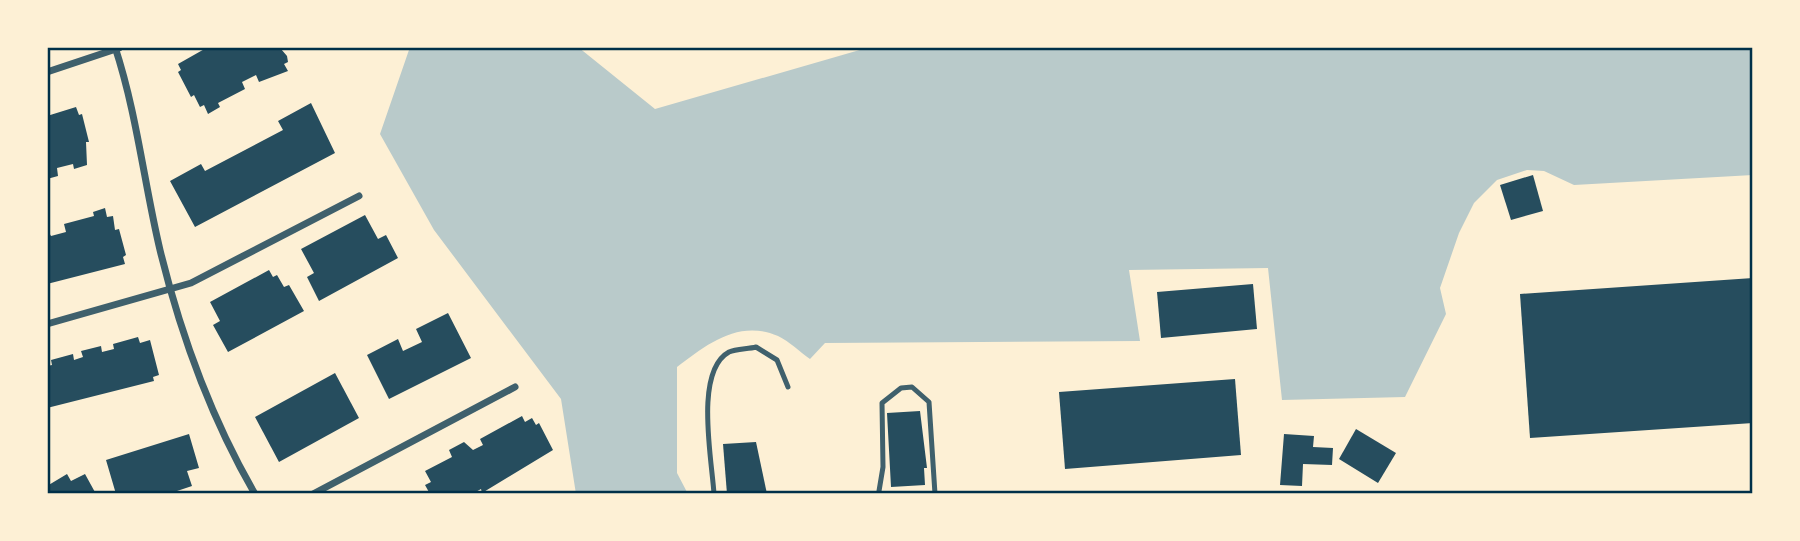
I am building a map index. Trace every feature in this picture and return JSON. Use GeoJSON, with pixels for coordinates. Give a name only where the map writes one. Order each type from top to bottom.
{"type":"FeatureCollection","features":[{"type":"Feature","properties":{"kind":"street"},"geometry":{"type":"LineString","coordinates":[[47,72],[117,48],[171,290],[209,404],[255,494]]}},
{"type":"Feature","properties":{"kind":"street"},"geometry":{"type":"LineString","coordinates":[[47,324],[171,290],[211,275],[359,196]]}},
{"type":"Feature","properties":{"kind":"street"},"geometry":{"type":"LineString","coordinates":[[313,494],[515,387]]}},
{"type":"Feature","properties":{"kind":"lane"},"geometry":{"type":"LineString","coordinates":[[714,494],[707,401],[713,369],[729,352],[756,347],[776,360],[788,387]]}},
{"type":"Feature","properties":{"kind":"lane"},"geometry":{"type":"LineString","coordinates":[[879,491],[883,467],[882,403],[901,388],[912,387],[929,402],[935,494]]}},
{"type":"Feature","properties":{"kind":"shaded area"},"geometry":{"type":"Polygon","coordinates":[[[410,47],[578,47],[655,109],[870,47],[1753,47],[1753,175],[1574,185],[1544,171],[1527,170],[1497,180],[1474,203],[1459,233],[1440,288],[1446,314],[1405,397],[1282,400],[1268,268],[1129,270],[1140,341],[825,343],[810,359],[782,338],[764,332],[750,330],[724,337],[677,367],[677,473],[688,494],[576,494],[561,399],[434,230],[380,134],[410,47]]]}},
{"type":"Feature","properties":{"kind":"building"},"geometry":{"type":"Polygon","coordinates":[[[208,47],[285,47],[281,49],[287,56],[288,62],[284,64],[288,71],[259,82],[256,75],[242,82],[245,89],[218,103],[220,107],[208,114],[204,105],[200,107],[194,95],[191,97],[178,72],[181,70],[178,64],[208,47]]]}},
{"type":"Feature","properties":{"kind":"building"},"geometry":{"type":"Polygon","coordinates":[[[311,103],[335,153],[195,227],[170,181],[201,164],[205,171],[283,130],[278,121],[311,103]]]}},
{"type":"Feature","properties":{"kind":"building"},"geometry":{"type":"Polygon","coordinates":[[[76,107],[79,115],[82,114],[89,142],[86,142],[87,165],[74,169],[73,164],[57,168],[58,176],[47,179],[47,116],[76,107]]]}},
{"type":"Feature","properties":{"kind":"building"},"geometry":{"type":"Polygon","coordinates":[[[1533,175],[1543,211],[1511,220],[1500,185],[1533,175]]]}},
{"type":"Feature","properties":{"kind":"building"},"geometry":{"type":"Polygon","coordinates":[[[105,208],[107,217],[113,216],[115,230],[119,229],[126,255],[123,257],[125,264],[47,284],[47,229],[51,236],[66,232],[64,224],[94,216],[93,212],[105,208]]]}},
{"type":"Feature","properties":{"kind":"building"},"geometry":{"type":"Polygon","coordinates":[[[365,215],[378,239],[386,235],[398,258],[319,301],[307,277],[314,273],[301,249],[365,215]]]}},
{"type":"Feature","properties":{"kind":"building"},"geometry":{"type":"Polygon","coordinates":[[[269,270],[273,277],[277,275],[284,287],[289,285],[304,311],[228,352],[213,325],[220,321],[210,302],[269,270]]]}},
{"type":"Feature","properties":{"kind":"building"},"geometry":{"type":"Polygon","coordinates":[[[1753,278],[1753,423],[1530,438],[1520,294],[1753,278]]]}},
{"type":"Feature","properties":{"kind":"building"},"geometry":{"type":"Polygon","coordinates":[[[1253,284],[1257,329],[1161,338],[1157,292],[1253,284]]]}},
{"type":"Feature","properties":{"kind":"building"},"geometry":{"type":"Polygon","coordinates":[[[448,313],[471,358],[389,399],[367,355],[398,339],[403,351],[422,342],[416,329],[448,313]]]}},
{"type":"Feature","properties":{"kind":"building"},"geometry":{"type":"Polygon","coordinates":[[[138,337],[140,343],[150,340],[159,375],[153,377],[154,381],[47,408],[47,366],[52,365],[51,360],[73,354],[74,360],[83,357],[81,351],[101,346],[102,352],[114,349],[113,344],[138,337]]]}},
{"type":"Feature","properties":{"kind":"building"},"geometry":{"type":"Polygon","coordinates":[[[335,373],[359,418],[279,462],[255,417],[335,373]]]}},
{"type":"Feature","properties":{"kind":"building"},"geometry":{"type":"Polygon","coordinates":[[[1235,379],[1241,455],[1065,469],[1059,392],[1235,379]]]}},
{"type":"Feature","properties":{"kind":"building"},"geometry":{"type":"Polygon","coordinates":[[[920,411],[927,468],[924,468],[925,485],[891,487],[887,413],[920,411]]]}},
{"type":"Feature","properties":{"kind":"building"},"geometry":{"type":"Polygon","coordinates":[[[522,416],[525,422],[532,418],[536,425],[539,423],[553,450],[482,493],[481,489],[472,494],[430,494],[425,485],[431,482],[425,471],[452,457],[449,450],[464,442],[473,450],[483,445],[480,439],[522,416]]]}},
{"type":"Feature","properties":{"kind":"building"},"geometry":{"type":"Polygon","coordinates":[[[1356,429],[1396,453],[1378,483],[1339,459],[1356,429]]]}},
{"type":"Feature","properties":{"kind":"building"},"geometry":{"type":"Polygon","coordinates":[[[189,434],[199,468],[187,471],[192,486],[168,494],[116,494],[106,460],[189,434]]]}},
{"type":"Feature","properties":{"kind":"building"},"geometry":{"type":"Polygon","coordinates":[[[1284,434],[1314,436],[1313,447],[1333,448],[1332,465],[1303,464],[1302,486],[1280,485],[1284,434]]]}},
{"type":"Feature","properties":{"kind":"building"},"geometry":{"type":"Polygon","coordinates":[[[756,442],[767,494],[727,494],[723,444],[756,442]]]}},
{"type":"Feature","properties":{"kind":"building"},"geometry":{"type":"Polygon","coordinates":[[[67,474],[71,481],[85,474],[96,494],[47,494],[47,486],[67,474]]]}}]}
